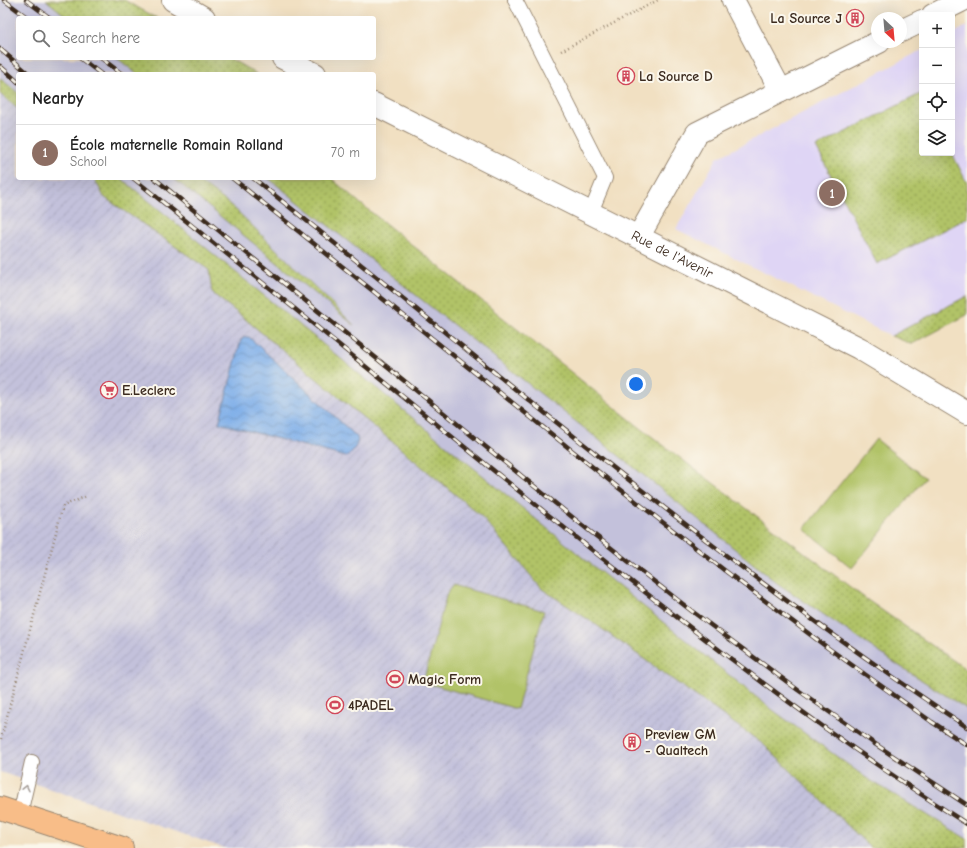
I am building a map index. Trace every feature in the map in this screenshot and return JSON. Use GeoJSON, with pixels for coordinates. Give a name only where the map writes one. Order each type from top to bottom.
{"type":"FeatureCollection","features":[{"type":"Feature","properties":{"kind":"main road"},"geometry":{"type":"LineString","coordinates":[[0,808],[122,848]]}},
{"type":"Feature","properties":{"kind":"street"},"geometry":{"type":"LineString","coordinates":[[173,0],[201,16]]}},
{"type":"Feature","properties":{"kind":"street"},"geometry":{"type":"LineString","coordinates":[[733,0],[781,91]]}},
{"type":"Feature","properties":{"kind":"street"},"geometry":{"type":"LineString","coordinates":[[939,12],[963,0]]}},
{"type":"Feature","properties":{"kind":"street"},"geometry":{"type":"LineString","coordinates":[[907,28],[919,22]]}},
{"type":"Feature","properties":{"kind":"street"},"geometry":{"type":"LineString","coordinates":[[639,236],[697,133],[871,46]]}},
{"type":"Feature","properties":{"kind":"street"},"geometry":{"type":"LineString","coordinates":[[287,60],[311,72]]}},
{"type":"Feature","properties":{"kind":"street","name":"Rue de l'Avenir"},"geometry":{"type":"LineString","coordinates":[[376,105],[859,348],[966,411]]}},
{"type":"Feature","properties":{"kind":"lane"},"geometry":{"type":"LineString","coordinates":[[515,0],[605,178],[591,212]]}},
{"type":"Feature","properties":{"kind":"lane"},"geometry":{"type":"LineString","coordinates":[[20,814],[32,762]]}},
{"type":"Feature","properties":{"kind":"path"},"geometry":{"type":"LineString","coordinates":[[545,60],[658,0]]}},
{"type":"Feature","properties":{"kind":"path"},"geometry":{"type":"LineString","coordinates":[[1,739],[62,506],[87,496]]}},
{"type":"Feature","properties":{"kind":"shaded area"},"geometry":{"type":"Polygon","coordinates":[[[0,0],[46,0],[66,16],[16,16],[16,60],[120,60],[134,72],[16,72],[16,107],[0,94],[0,0]]]}},
{"type":"Feature","properties":{"kind":"shaded area"},"geometry":{"type":"Polygon","coordinates":[[[967,26],[967,296],[891,336],[676,229],[717,158],[919,52],[919,156],[955,156],[955,32],[967,26]]]}},
{"type":"Feature","properties":{"kind":"shaded area"},"geometry":{"type":"Polygon","coordinates":[[[0,94],[16,107],[16,180],[95,180],[104,197],[209,270],[212,293],[953,848],[224,848],[0,772],[0,94]]]}},
{"type":"Feature","properties":{"kind":"shaded area"},"geometry":{"type":"Polygon","coordinates":[[[95,180],[333,180],[361,204],[672,454],[774,534],[967,670],[967,848],[951,848],[332,381],[212,293],[209,270],[104,197],[95,180]]]}},
{"type":"Feature","properties":{"kind":"green space"},"geometry":{"type":"Polygon","coordinates":[[[46,0],[124,0],[153,16],[66,16],[46,0]]]}},
{"type":"Feature","properties":{"kind":"green space"},"geometry":{"type":"Polygon","coordinates":[[[120,60],[232,60],[254,72],[134,72],[120,60]]]}},
{"type":"Feature","properties":{"kind":"green space"},"geometry":{"type":"Polygon","coordinates":[[[0,78],[16,91],[16,107],[0,94],[0,78]]]}},
{"type":"Feature","properties":{"kind":"green space"},"geometry":{"type":"Polygon","coordinates":[[[919,95],[919,156],[954,156],[967,183],[967,218],[877,264],[816,147],[919,95]]]}},
{"type":"Feature","properties":{"kind":"green space"},"geometry":{"type":"Polygon","coordinates":[[[95,180],[123,180],[582,557],[770,708],[865,777],[967,839],[967,848],[871,848],[763,744],[595,624],[542,589],[481,516],[212,293],[209,270],[104,197],[95,180]]]}},
{"type":"Feature","properties":{"kind":"green space"},"geometry":{"type":"Polygon","coordinates":[[[175,180],[197,180],[231,205],[354,325],[175,180]]]}},
{"type":"Feature","properties":{"kind":"green space"},"geometry":{"type":"Polygon","coordinates":[[[271,180],[333,180],[361,204],[642,429],[866,599],[967,670],[967,709],[898,665],[777,583],[661,489],[271,180]]]}},
{"type":"Feature","properties":{"kind":"green space"},"geometry":{"type":"Polygon","coordinates":[[[967,296],[967,315],[912,344],[891,336],[967,296]]]}},
{"type":"Feature","properties":{"kind":"green space"},"geometry":{"type":"Polygon","coordinates":[[[876,439],[925,478],[852,568],[804,529],[876,439]]]}},
{"type":"Feature","properties":{"kind":"green space"},"geometry":{"type":"Polygon","coordinates":[[[453,585],[544,611],[517,709],[423,682],[447,593],[453,585]]]}},
{"type":"Feature","properties":{"kind":"water"},"geometry":{"type":"Polygon","coordinates":[[[245,337],[249,337],[357,437],[357,445],[348,456],[346,457],[219,423],[241,340],[245,337]]]}},
{"type":"Feature","properties":{"kind":"railway"},"geometry":{"type":"LineString","coordinates":[[4,0],[25,16]]}},
{"type":"Feature","properties":{"kind":"railway"},"geometry":{"type":"LineString","coordinates":[[26,0],[47,16]]}},
{"type":"Feature","properties":{"kind":"railway"},"geometry":{"type":"LineString","coordinates":[[0,49],[27,72]]}},
{"type":"Feature","properties":{"kind":"railway"},"geometry":{"type":"LineString","coordinates":[[83,60],[98,72]]}},
{"type":"Feature","properties":{"kind":"railway"},"geometry":{"type":"LineString","coordinates":[[104,60],[119,72]]}},
{"type":"Feature","properties":{"kind":"railway"},"geometry":{"type":"LineString","coordinates":[[0,66],[16,80]]}},
{"type":"Feature","properties":{"kind":"railway"},"geometry":{"type":"LineString","coordinates":[[135,180],[673,614],[847,744],[906,785],[967,824]]}},
{"type":"Feature","properties":{"kind":"railway"},"geometry":{"type":"LineString","coordinates":[[156,180],[587,529],[693,612],[798,690],[872,742],[967,805]]}},
{"type":"Feature","properties":{"kind":"railway"},"geometry":{"type":"LineString","coordinates":[[234,180],[620,489],[724,570],[828,648],[967,745]]}},
{"type":"Feature","properties":{"kind":"railway"},"geometry":{"type":"LineString","coordinates":[[256,180],[516,390],[693,530],[874,664],[967,727]]}},
{"type":"Feature","properties":{"kind":"place","name":"La Source J"},"geometry":{"type":"Point","coordinates":[855,18]}},
{"type":"Feature","properties":{"kind":"place","name":"La Source D"},"geometry":{"type":"Point","coordinates":[626,76]}},
{"type":"Feature","properties":{"kind":"place","name":"École maternelle Romain Rolland"},"geometry":{"type":"Point","coordinates":[832,193]}},
{"type":"Feature","properties":{"kind":"place","name":"E.Leclerc"},"geometry":{"type":"Point","coordinates":[109,390]}},
{"type":"Feature","properties":{"kind":"place","name":"Magic Form"},"geometry":{"type":"Point","coordinates":[395,679]}},
{"type":"Feature","properties":{"kind":"place","name":"4PADEL"},"geometry":{"type":"Point","coordinates":[335,705]}},
{"type":"Feature","properties":{"kind":"place","name":"Preview GM - Qualtech"},"geometry":{"type":"Point","coordinates":[632,742]}}]}
